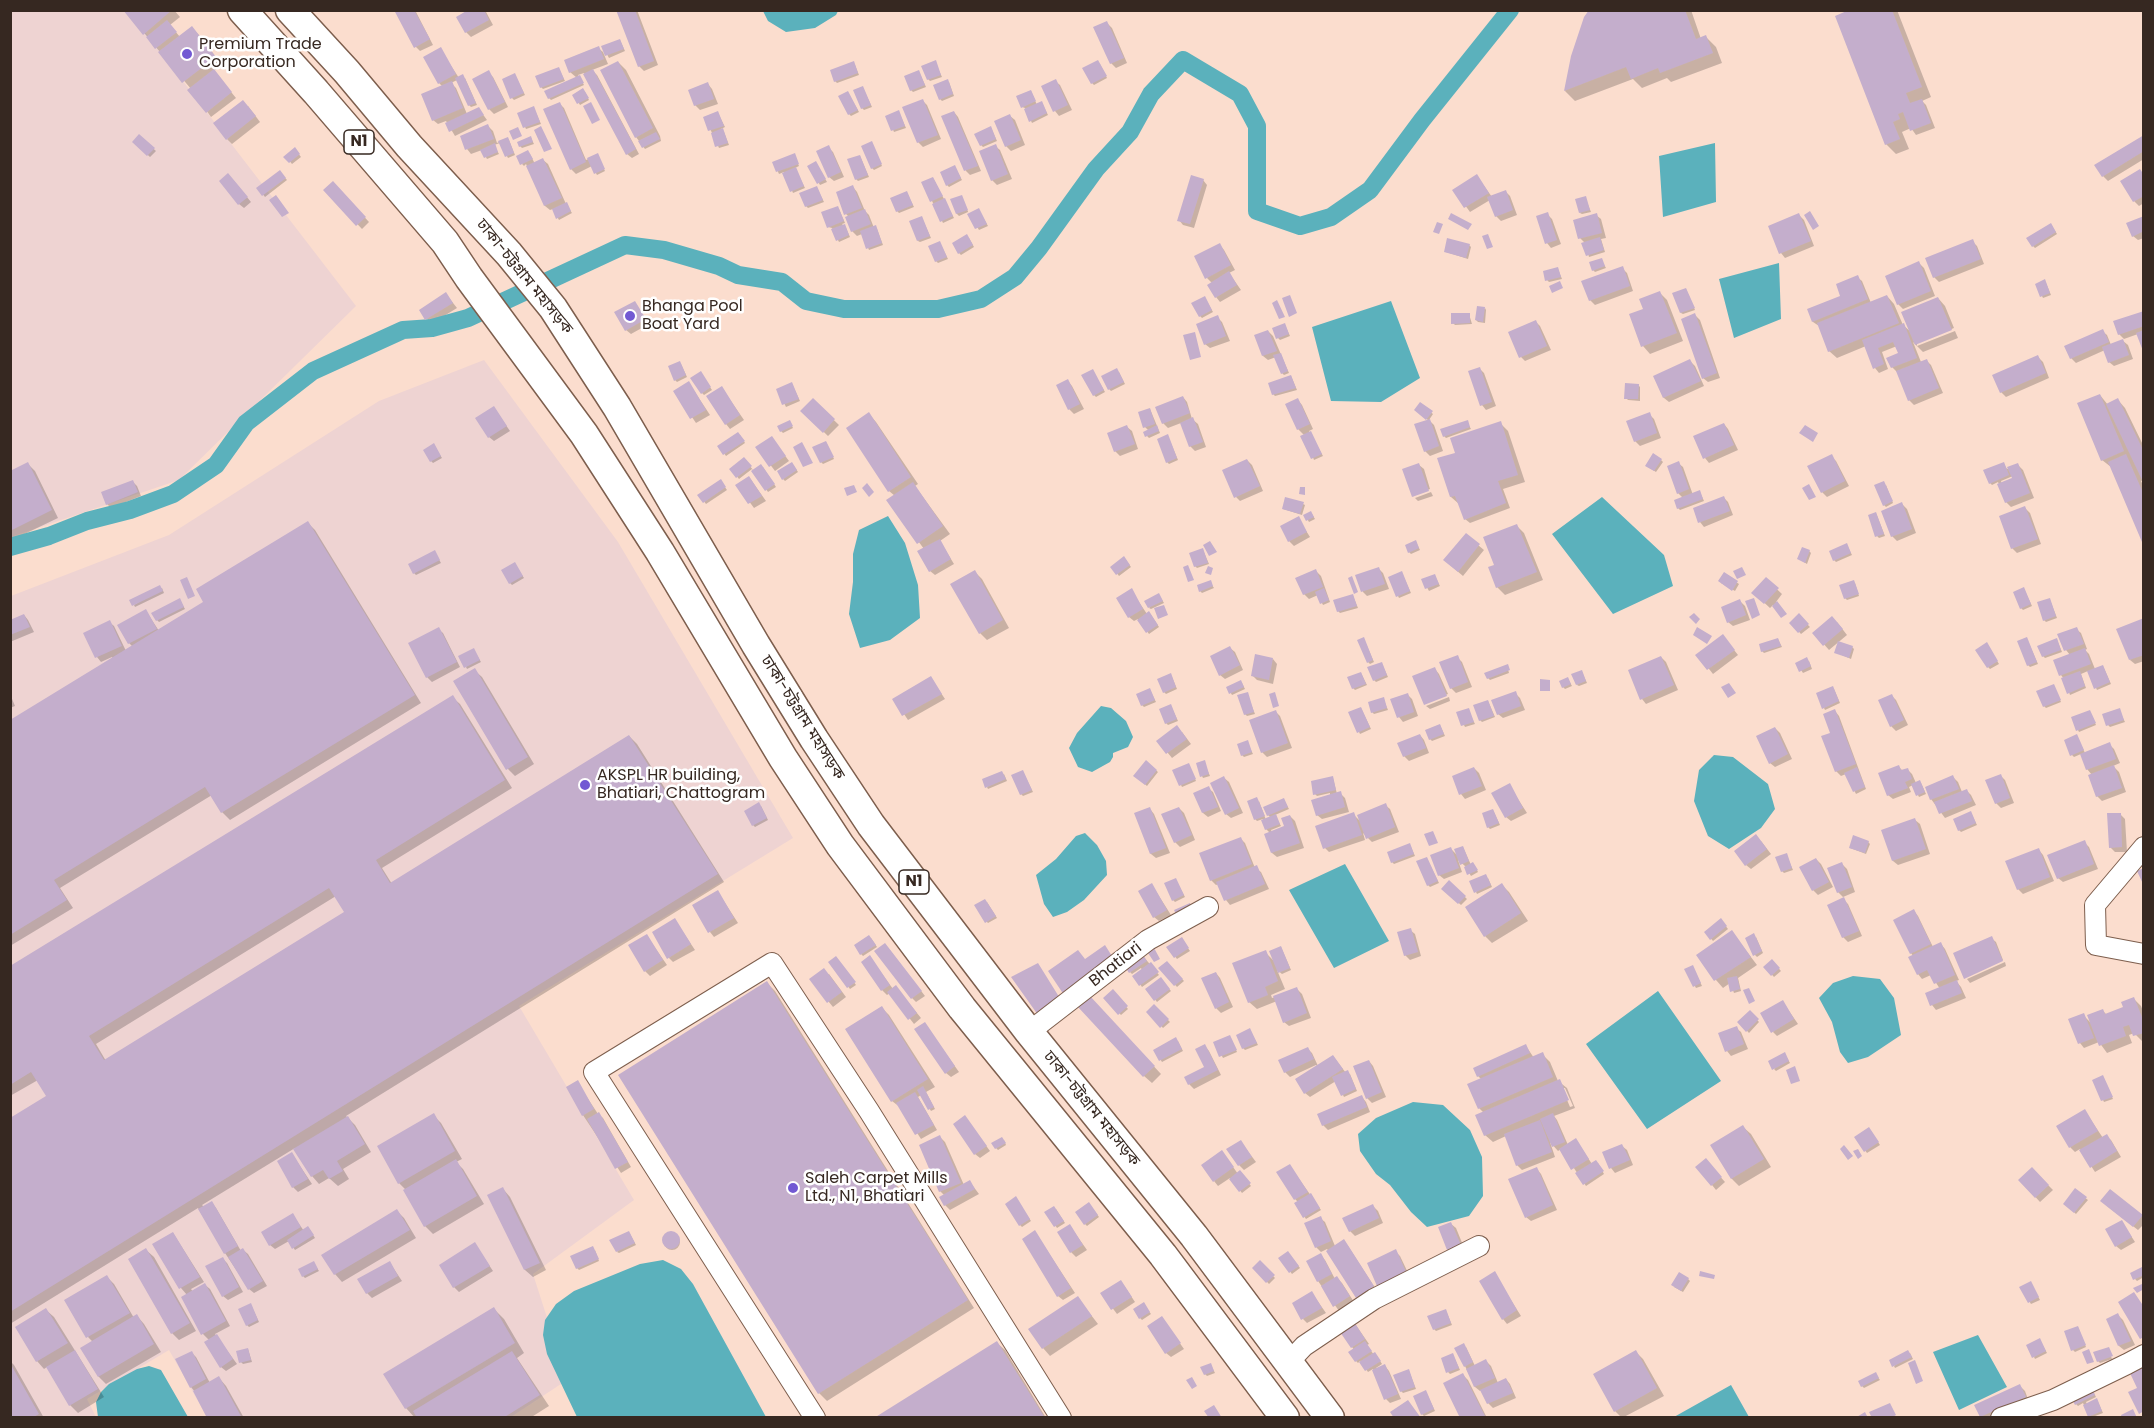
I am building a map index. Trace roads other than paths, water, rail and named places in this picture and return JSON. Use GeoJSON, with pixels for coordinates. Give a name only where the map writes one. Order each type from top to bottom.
{"type":"FeatureCollection","features":[{"type":"Feature","properties":{"kind":"highway","name":"N1"},"geometry":{"type":"LineString","coordinates":[[242,10],[445,242],[584,434],[653,542],[742,692],[840,845],[962,1008],[1163,1255],[1285,1418]]}},
{"type":"Feature","properties":{"kind":"highway","name":"ঢাকা-চট্টগ্রাম মহাসড়ক"},"geometry":{"type":"LineString","coordinates":[[290,10],[347,72],[409,146],[509,254],[553,308],[617,407],[756,645],[852,797],[884,843],[1029,1032],[1194,1236],[1330,1418]]}},
{"type":"Feature","properties":{"kind":"street"},"geometry":{"type":"LineString","coordinates":[[2144,847],[2095,905],[2095,915],[2096,945],[2144,954]]}},
{"type":"Feature","properties":{"kind":"street","name":"Bhatiari"},"geometry":{"type":"LineString","coordinates":[[1029,1032],[1148,940],[1208,907]]}},
{"type":"Feature","properties":{"kind":"street"},"geometry":{"type":"LineString","coordinates":[[815,1418],[594,1072],[772,963],[869,1111],[1061,1418]]}},
{"type":"Feature","properties":{"kind":"street"},"geometry":{"type":"LineString","coordinates":[[1289,1362],[1304,1346],[1374,1299],[1479,1246]]}},
{"type":"Feature","properties":{"kind":"street"},"geometry":{"type":"LineString","coordinates":[[2001,1418],[2053,1400],[2144,1354]]}},
{"type":"Feature","properties":{"kind":"water"},"geometry":{"type":"Polygon","coordinates":[[[763,11],[838,11],[836,15],[815,28],[786,32],[768,21],[763,11]]]}},
{"type":"Feature","properties":{"kind":"water"},"geometry":{"type":"Polygon","coordinates":[[[1715,143],[1716,202],[1663,217],[1659,156],[1715,143]]]}},
{"type":"Feature","properties":{"kind":"water"},"geometry":{"type":"Polygon","coordinates":[[[1779,263],[1781,319],[1734,338],[1719,279],[1779,263]]]}},
{"type":"Feature","properties":{"kind":"water"},"geometry":{"type":"Polygon","coordinates":[[[1391,301],[1420,378],[1381,402],[1331,401],[1312,327],[1391,301]]]}},
{"type":"Feature","properties":{"kind":"water"},"geometry":{"type":"Polygon","coordinates":[[[1602,497],[1664,555],[1673,586],[1613,614],[1552,534],[1602,497]]]}},
{"type":"Feature","properties":{"kind":"water"},"geometry":{"type":"Polygon","coordinates":[[[888,516],[905,543],[918,585],[920,618],[890,640],[860,648],[849,614],[853,582],[853,554],[859,530],[888,516]]]}},
{"type":"Feature","properties":{"kind":"water"},"geometry":{"type":"Polygon","coordinates":[[[1101,706],[1111,708],[1126,721],[1133,737],[1128,747],[1113,753],[1110,762],[1092,772],[1078,767],[1069,748],[1077,733],[1101,706]]]}},
{"type":"Feature","properties":{"kind":"water"},"geometry":{"type":"Polygon","coordinates":[[[1714,755],[1733,757],[1768,784],[1775,809],[1761,828],[1729,849],[1708,836],[1694,801],[1699,770],[1714,755]]]}},
{"type":"Feature","properties":{"kind":"water"},"geometry":{"type":"Polygon","coordinates":[[[1085,833],[1097,845],[1106,861],[1107,875],[1084,900],[1067,912],[1053,917],[1044,904],[1036,875],[1056,859],[1076,836],[1085,833]]]}},
{"type":"Feature","properties":{"kind":"water"},"geometry":{"type":"Polygon","coordinates":[[[1345,864],[1389,941],[1334,968],[1289,890],[1345,864]]]}},
{"type":"Feature","properties":{"kind":"water"},"geometry":{"type":"Polygon","coordinates":[[[1853,976],[1880,979],[1894,998],[1901,1035],[1868,1057],[1848,1063],[1840,1052],[1832,1022],[1819,998],[1833,983],[1853,976]]]}},
{"type":"Feature","properties":{"kind":"water"},"geometry":{"type":"Polygon","coordinates":[[[1658,991],[1721,1081],[1647,1129],[1586,1044],[1658,991]]]}},
{"type":"Feature","properties":{"kind":"water"},"geometry":{"type":"Polygon","coordinates":[[[1413,1102],[1443,1105],[1470,1130],[1482,1157],[1483,1196],[1469,1216],[1427,1227],[1411,1212],[1390,1185],[1376,1174],[1360,1151],[1358,1134],[1376,1118],[1413,1102]]]}},
{"type":"Feature","properties":{"kind":"water"},"geometry":{"type":"Polygon","coordinates":[[[663,1260],[681,1269],[693,1284],[766,1417],[577,1417],[547,1354],[543,1335],[545,1320],[556,1304],[574,1291],[640,1264],[663,1260]]]}},
{"type":"Feature","properties":{"kind":"water"},"geometry":{"type":"Polygon","coordinates":[[[1978,1335],[2007,1387],[1959,1410],[1933,1352],[1978,1335]]]}},
{"type":"Feature","properties":{"kind":"water"},"geometry":{"type":"Polygon","coordinates":[[[149,1366],[161,1370],[188,1417],[98,1417],[96,1402],[101,1392],[109,1384],[137,1369],[149,1366]]]}},
{"type":"Feature","properties":{"kind":"water"},"geometry":{"type":"Polygon","coordinates":[[[1731,1385],[1749,1417],[1674,1417],[1731,1385]]]}},
{"type":"Feature","properties":{"kind":"waterway"},"geometry":{"type":"LineString","coordinates":[[10,547],[49,536],[87,521],[130,510],[173,494],[216,465],[246,423],[313,371],[403,330],[432,328],[468,318],[625,245],[664,250],[719,266],[738,275],[782,282],[806,301],[844,309],[938,309],[981,299],[1015,277],[1039,248],[1096,169],[1130,132],[1151,94],[1183,60],[1240,94],[1257,126],[1257,211],[1300,226],[1331,217],[1370,190],[1422,120],[1510,10]]}},
{"type":"Feature","properties":{"kind":"place","name":"Premium Trade Corporation"},"geometry":{"type":"Point","coordinates":[187,54]}},
{"type":"Feature","properties":{"kind":"place","name":"Bhanga Pool Boat Yard"},"geometry":{"type":"Point","coordinates":[630,316]}},
{"type":"Feature","properties":{"kind":"place","name":"AKSPL HR building, Bhatiari, Chattogram"},"geometry":{"type":"Point","coordinates":[585,785]}},
{"type":"Feature","properties":{"kind":"place","name":"Saleh Carpet Mills Ltd., N1, Bhatiari"},"geometry":{"type":"Point","coordinates":[793,1188]}}]}
